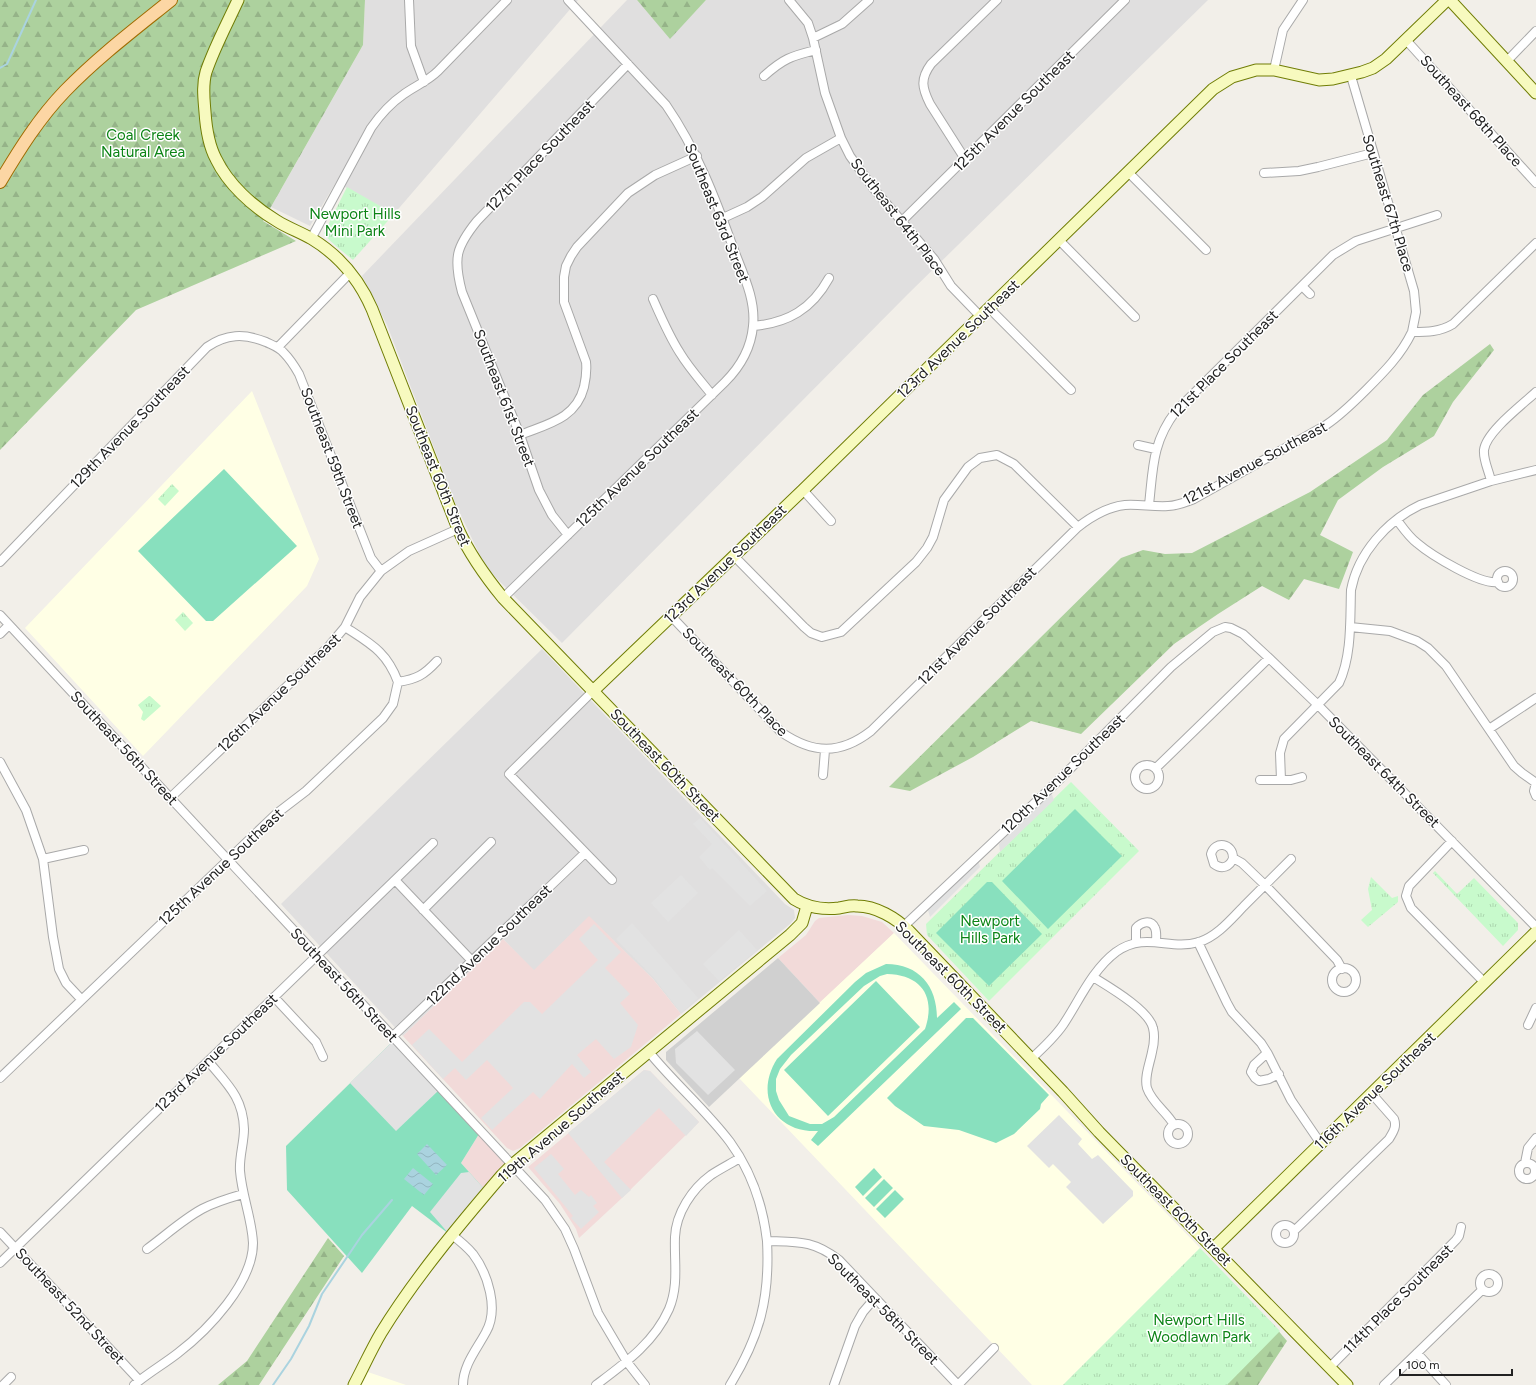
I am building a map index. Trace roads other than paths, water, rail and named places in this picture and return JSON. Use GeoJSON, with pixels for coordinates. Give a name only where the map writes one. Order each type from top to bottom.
{"type":"FeatureCollection","features":[{"type":"Feature","properties":{"kind":"main road"},"geometry":{"type":"LineString","coordinates":[[0,182],[29,136],[64,92],[109,49],[171,0]]}},
{"type":"Feature","properties":{"kind":"street","name":"Southeast 60th Street"},"geometry":{"type":"LineString","coordinates":[[238,0],[206,73],[204,100],[207,133],[216,158],[222,169],[244,196],[266,215],[311,239],[338,258],[351,272],[365,292],[458,529],[478,567],[503,598],[788,893],[807,906],[829,909],[856,905],[867,906],[879,911],[904,926],[1032,1059],[1126,1160],[1214,1248],[1345,1384]]}},
{"type":"Feature","properties":{"kind":"street"},"geometry":{"type":"LineString","coordinates":[[409,0],[411,46],[424,82]]}},
{"type":"Feature","properties":{"kind":"street"},"geometry":{"type":"LineString","coordinates":[[311,239],[371,128],[378,119],[405,94],[438,71],[507,0]]}},
{"type":"Feature","properties":{"kind":"street","name":"Southeast 63rd Street"},"geometry":{"type":"LineString","coordinates":[[568,0],[666,105],[697,156],[723,218],[747,284],[752,307],[753,326]]}},
{"type":"Feature","properties":{"kind":"street","name":"Southeast 64th Place"},"geometry":{"type":"LineString","coordinates":[[789,0],[808,23],[816,50],[825,92],[841,138],[863,176],[934,259],[951,286],[981,317]]}},
{"type":"Feature","properties":{"kind":"street"},"geometry":{"type":"LineString","coordinates":[[813,38],[842,24],[869,0]]}},
{"type":"Feature","properties":{"kind":"street"},"geometry":{"type":"LineString","coordinates":[[965,159],[930,104],[923,80],[932,64],[997,0]]}},
{"type":"Feature","properties":{"kind":"street","name":"125th Avenue Southeast"},"geometry":{"type":"LineString","coordinates":[[902,221],[1125,0]]}},
{"type":"Feature","properties":{"kind":"street"},"geometry":{"type":"LineString","coordinates":[[1274,70],[1283,30],[1303,0]]}},
{"type":"Feature","properties":{"kind":"street","name":"123rd Avenue Southeast"},"geometry":{"type":"LineString","coordinates":[[585,853],[509,774],[981,317],[1213,89],[1222,82],[1256,70],[1274,70],[1319,80],[1350,76],[1373,68],[1386,59],[1447,0]]}},
{"type":"Feature","properties":{"kind":"street"},"geometry":{"type":"LineString","coordinates":[[1450,0],[1536,93]]}},
{"type":"Feature","properties":{"kind":"street"},"geometry":{"type":"LineString","coordinates":[[1507,61],[1536,31]]}},
{"type":"Feature","properties":{"kind":"street","name":"Southeast 68th Place"},"geometry":{"type":"LineString","coordinates":[[1406,40],[1536,183]]}},
{"type":"Feature","properties":{"kind":"street"},"geometry":{"type":"LineString","coordinates":[[764,76],[783,60],[816,50]]}},
{"type":"Feature","properties":{"kind":"street","name":"127th Place Southeast"},"geometry":{"type":"LineString","coordinates":[[458,253],[466,235],[477,221],[628,64]]}},
{"type":"Feature","properties":{"kind":"street","name":"Southeast 67th Place"},"geometry":{"type":"LineString","coordinates":[[1350,76],[1396,227],[1415,296],[1416,312],[1412,332]]}},
{"type":"Feature","properties":{"kind":"street"},"geometry":{"type":"LineString","coordinates":[[723,218],[747,207],[762,197],[806,158],[841,138]]}},
{"type":"Feature","properties":{"kind":"street"},"geometry":{"type":"LineString","coordinates":[[1264,173],[1312,168],[1373,154]]}},
{"type":"Feature","properties":{"kind":"street"},"geometry":{"type":"LineString","coordinates":[[520,435],[570,412],[576,406],[583,392],[587,369],[586,362],[564,302],[564,277],[566,266],[577,247],[628,193],[655,175],[697,156]]}},
{"type":"Feature","properties":{"kind":"street"},"geometry":{"type":"LineString","coordinates":[[1128,172],[1206,250]]}},
{"type":"Feature","properties":{"kind":"street","name":"121st Place Southeast"},"geometry":{"type":"LineString","coordinates":[[1149,505],[1156,449],[1167,422],[1176,411],[1323,264],[1344,247],[1356,240],[1437,215]]}},
{"type":"Feature","properties":{"kind":"street"},"geometry":{"type":"LineString","coordinates":[[1059,240],[1135,317]]}},
{"type":"Feature","properties":{"kind":"street"},"geometry":{"type":"LineString","coordinates":[[1412,332],[1434,332],[1453,324],[1536,243]]}},
{"type":"Feature","properties":{"kind":"street","name":"Southeast 61st Street"},"geometry":{"type":"LineString","coordinates":[[458,253],[457,264],[462,292],[520,435],[545,504],[568,535]]}},
{"type":"Feature","properties":{"kind":"street"},"geometry":{"type":"LineString","coordinates":[[278,348],[351,272]]}},
{"type":"Feature","properties":{"kind":"street"},"geometry":{"type":"LineString","coordinates":[[753,326],[775,324],[803,310],[816,299],[829,278]]}},
{"type":"Feature","properties":{"kind":"street"},"geometry":{"type":"LineString","coordinates":[[1302,286],[1310,294]]}},
{"type":"Feature","properties":{"kind":"street"},"geometry":{"type":"LineString","coordinates":[[653,299],[679,352],[688,366],[712,395]]}},
{"type":"Feature","properties":{"kind":"street"},"geometry":{"type":"LineString","coordinates":[[989,308],[1071,390]]}},
{"type":"Feature","properties":{"kind":"street","name":"125th Avenue Southeast"},"geometry":{"type":"LineString","coordinates":[[503,598],[735,372],[750,342],[753,326]]}},
{"type":"Feature","properties":{"kind":"street","name":"121st Avenue Southeast"},"geometry":{"type":"LineString","coordinates":[[825,750],[845,746],[871,732],[1078,526],[1091,517],[1125,505],[1168,506],[1181,504],[1194,499],[1326,425],[1341,415],[1393,363],[1406,345],[1412,332]]}},
{"type":"Feature","properties":{"kind":"street","name":"129th Avenue Southeast"},"geometry":{"type":"LineString","coordinates":[[0,562],[207,347],[224,337],[244,335],[254,337],[278,348]]}},
{"type":"Feature","properties":{"kind":"street","name":"Southeast 59th Street"},"geometry":{"type":"LineString","coordinates":[[278,348],[285,353],[299,374],[371,558],[381,571]]}},
{"type":"Feature","properties":{"kind":"street"},"geometry":{"type":"LineString","coordinates":[[1491,481],[1484,451],[1487,440],[1536,392]]}},
{"type":"Feature","properties":{"kind":"street"},"geometry":{"type":"LineString","coordinates":[[1138,445],[1156,449]]}},
{"type":"Feature","properties":{"kind":"street"},"geometry":{"type":"LineString","coordinates":[[734,556],[804,627],[811,633],[822,637],[837,634],[846,628],[916,562],[927,548],[933,537],[944,500],[968,467],[980,458],[997,455],[1014,464],[1078,526]]}},
{"type":"Feature","properties":{"kind":"street"},"geometry":{"type":"LineString","coordinates":[[1281,780],[1280,753],[1284,739],[1339,683],[1342,677],[1347,661],[1351,590],[1356,572],[1375,541],[1409,510],[1420,505],[1491,481],[1536,470]]}},
{"type":"Feature","properties":{"kind":"street"},"geometry":{"type":"LineString","coordinates":[[803,490],[831,521]]}},
{"type":"Feature","properties":{"kind":"street"},"geometry":{"type":"LineString","coordinates":[[1397,520],[1416,543],[1438,557],[1456,568],[1488,582],[1498,582]]}},
{"type":"Feature","properties":{"kind":"street","name":"126th Avenue Southeast"},"geometry":{"type":"LineString","coordinates":[[170,798],[329,646],[345,627],[360,597],[381,571],[409,551],[458,529]]}},
{"type":"Feature","properties":{"kind":"street","name":"Southeast 56th Street"},"geometry":{"type":"LineString","coordinates":[[0,615],[545,1200],[565,1229],[598,1313],[627,1362],[645,1385]]}},
{"type":"Feature","properties":{"kind":"street","name":"Southeast 60th Place"},"geometry":{"type":"LineString","coordinates":[[671,616],[782,732],[802,744],[825,750]]}},
{"type":"Feature","properties":{"kind":"street"},"geometry":{"type":"LineString","coordinates":[[0,634],[9,625]]}},
{"type":"Feature","properties":{"kind":"street"},"geometry":{"type":"LineString","coordinates":[[345,627],[382,653],[392,666],[398,682],[414,679],[422,675],[437,661]]}},
{"type":"Feature","properties":{"kind":"street","name":"Southeast 64th Street"},"geometry":{"type":"LineString","coordinates":[[1225,627],[1231,628],[1243,634],[1318,705],[1536,927]]}},
{"type":"Feature","properties":{"kind":"street","name":"120th Avenue Southeast"},"geometry":{"type":"LineString","coordinates":[[904,926],[1059,780],[1171,667],[1213,632],[1225,627]]}},
{"type":"Feature","properties":{"kind":"street"},"geometry":{"type":"LineString","coordinates":[[1350,627],[1390,631],[1417,641],[1428,648],[1446,666],[1514,766],[1522,774],[1536,783],[1534,791],[1536,796]]}},
{"type":"Feature","properties":{"kind":"street"},"geometry":{"type":"LineString","coordinates":[[1156,768],[1269,658]]}},
{"type":"Feature","properties":{"kind":"street","name":"125th Avenue Southeast"},"geometry":{"type":"LineString","coordinates":[[1,1074],[276,814],[306,791],[383,718],[393,704],[398,682]]}},
{"type":"Feature","properties":{"kind":"street"},"geometry":{"type":"LineString","coordinates":[[1489,729],[1536,698]]}},
{"type":"Feature","properties":{"kind":"street"},"geometry":{"type":"LineString","coordinates":[[823,775],[825,750]]}},
{"type":"Feature","properties":{"kind":"street"},"geometry":{"type":"LineString","coordinates":[[0,762],[26,810],[43,859],[53,937],[59,969],[66,983],[81,999]]}},
{"type":"Feature","properties":{"kind":"street"},"geometry":{"type":"LineString","coordinates":[[1260,780],[1291,780],[1302,777]]}},
{"type":"Feature","properties":{"kind":"street"},"geometry":{"type":"LineString","coordinates":[[1452,841],[1409,886],[1406,896],[1411,908],[1485,983]]}},
{"type":"Feature","properties":{"kind":"street"},"geometry":{"type":"LineString","coordinates":[[423,910],[491,842]]}},
{"type":"Feature","properties":{"kind":"street","name":"123rd Avenue Southeast"},"geometry":{"type":"LineString","coordinates":[[0,1263],[433,843]]}},
{"type":"Feature","properties":{"kind":"street"},"geometry":{"type":"LineString","coordinates":[[43,859],[84,850]]}},
{"type":"Feature","properties":{"kind":"street"},"geometry":{"type":"LineString","coordinates":[[585,853],[612,880]]}},
{"type":"Feature","properties":{"kind":"street","name":"122nd Avenue Southeast"},"geometry":{"type":"LineString","coordinates":[[392,1037],[585,853]]}},
{"type":"Feature","properties":{"kind":"street"},"geometry":{"type":"LineString","coordinates":[[1233,858],[1242,863],[1265,885],[1337,960],[1342,968]]}},
{"type":"Feature","properties":{"kind":"street"},"geometry":{"type":"LineString","coordinates":[[1032,1059],[1059,1030],[1093,977],[1108,958],[1126,946],[1136,942],[1146,941],[1169,944],[1198,942],[1215,934],[1291,859]]}},
{"type":"Feature","properties":{"kind":"street"},"geometry":{"type":"LineString","coordinates":[[395,880],[472,961]]}},
{"type":"Feature","properties":{"kind":"street","name":"119th Avenue Southeast"},"geometry":{"type":"LineString","coordinates":[[354,1385],[380,1335],[405,1296],[492,1186],[512,1165],[797,929],[802,923],[807,906]]}},
{"type":"Feature","properties":{"kind":"street"},"geometry":{"type":"LineString","coordinates":[[1136,942],[1136,928],[1139,924],[1144,922],[1151,923],[1155,928],[1156,942]]}},
{"type":"Feature","properties":{"kind":"street","name":"116th Avenue Southeast"},"geometry":{"type":"LineString","coordinates":[[1214,1248],[1536,932]]}},
{"type":"Feature","properties":{"kind":"street"},"geometry":{"type":"LineString","coordinates":[[1198,942],[1229,1007],[1261,1043],[1279,1074],[1291,1100],[1321,1144]]}},
{"type":"Feature","properties":{"kind":"street"},"geometry":{"type":"LineString","coordinates":[[1093,977],[1139,1008],[1153,1026],[1154,1043],[1146,1079],[1147,1087],[1154,1100],[1174,1125]]}},
{"type":"Feature","properties":{"kind":"street"},"geometry":{"type":"LineString","coordinates":[[274,997],[316,1042],[323,1057]]}},
{"type":"Feature","properties":{"kind":"street"},"geometry":{"type":"LineString","coordinates":[[1528,1025],[1536,1008]]}},
{"type":"Feature","properties":{"kind":"street"},"geometry":{"type":"LineString","coordinates":[[649,1052],[715,1124],[731,1144],[740,1158],[759,1202],[764,1221],[767,1241],[768,1266],[763,1310],[751,1346],[730,1385]]}},
{"type":"Feature","properties":{"kind":"street"},"geometry":{"type":"LineString","coordinates":[[1267,1053],[1254,1066],[1251,1072],[1254,1078],[1259,1081],[1269,1079],[1279,1074]]}},
{"type":"Feature","properties":{"kind":"street"},"geometry":{"type":"LineString","coordinates":[[136,1383],[198,1337],[230,1300],[240,1285],[252,1255],[252,1231],[243,1194],[240,1164],[244,1130],[240,1106],[236,1096],[208,1062]]}},
{"type":"Feature","properties":{"kind":"street"},"geometry":{"type":"LineString","coordinates":[[1294,1230],[1389,1139],[1395,1129],[1396,1123],[1390,1113],[1372,1094]]}},
{"type":"Feature","properties":{"kind":"street"},"geometry":{"type":"LineString","coordinates":[[1525,1163],[1528,1148],[1536,1138]]}},
{"type":"Feature","properties":{"kind":"street"},"geometry":{"type":"LineString","coordinates":[[596,1385],[627,1362],[662,1324],[669,1309],[676,1284],[675,1237],[677,1225],[685,1204],[693,1192],[706,1180],[740,1158]]}},
{"type":"Feature","properties":{"kind":"street"},"geometry":{"type":"LineString","coordinates":[[147,1249],[188,1218],[217,1202],[243,1194]]}},
{"type":"Feature","properties":{"kind":"street","name":"114th Place Southeast"},"geometry":{"type":"LineString","coordinates":[[1330,1367],[1456,1240],[1459,1236],[1461,1227]]}},
{"type":"Feature","properties":{"kind":"street","name":"Southeast 52nd Street"},"geometry":{"type":"LineString","coordinates":[[0,1232],[136,1383]]}},
{"type":"Feature","properties":{"kind":"street"},"geometry":{"type":"LineString","coordinates":[[452,1236],[467,1247],[485,1274],[491,1299],[492,1311],[487,1331],[469,1362],[464,1374],[462,1385]]}},
{"type":"Feature","properties":{"kind":"street","name":"Southeast 58th Street"},"geometry":{"type":"LineString","coordinates":[[767,1241],[806,1242],[823,1249],[839,1260],[958,1385]]}},
{"type":"Feature","properties":{"kind":"street"},"geometry":{"type":"LineString","coordinates":[[1384,1385],[1482,1290]]}},
{"type":"Feature","properties":{"kind":"street"},"geometry":{"type":"LineString","coordinates":[[834,1385],[855,1326],[863,1312],[875,1298]]}},
{"type":"Feature","properties":{"kind":"street"},"geometry":{"type":"LineString","coordinates":[[958,1385],[994,1348]]}},
{"type":"Feature","properties":{"kind":"street"},"geometry":{"type":"LineString","coordinates":[[1417,1353],[1446,1385]]}},
{"type":"Feature","properties":{"kind":"street"},"geometry":{"type":"LineString","coordinates":[[3,1385],[11,1377]]}},
{"type":"Feature","properties":{"kind":"water"},"geometry":{"type":"Polygon","coordinates":[[[427,1144],[447,1165],[436,1175],[417,1154],[427,1144]]]}},
{"type":"Feature","properties":{"kind":"water"},"geometry":{"type":"Polygon","coordinates":[[[413,1168],[433,1184],[424,1195],[404,1179],[413,1168]]]}},
{"type":"Feature","properties":{"kind":"waterway"},"geometry":{"type":"LineString","coordinates":[[0,68],[7,64],[36,0]]}},
{"type":"Feature","properties":{"kind":"waterway"},"geometry":{"type":"LineString","coordinates":[[273,1385],[291,1359],[309,1326],[322,1294],[362,1235],[392,1200]]}},
{"type":"Feature","properties":{"kind":"park label","name":"Coal Creek Natural Area"},"geometry":{"type":"Point","coordinates":[143,144]}},
{"type":"Feature","properties":{"kind":"park label","name":"Newport Hills Mini Park"},"geometry":{"type":"Point","coordinates":[355,222]}},
{"type":"Feature","properties":{"kind":"park label","name":"Newport Hills Park"},"geometry":{"type":"Point","coordinates":[990,930]}},
{"type":"Feature","properties":{"kind":"park label","name":"Newport Hills Woodlawn Park"},"geometry":{"type":"Point","coordinates":[1199,1328]}}]}
